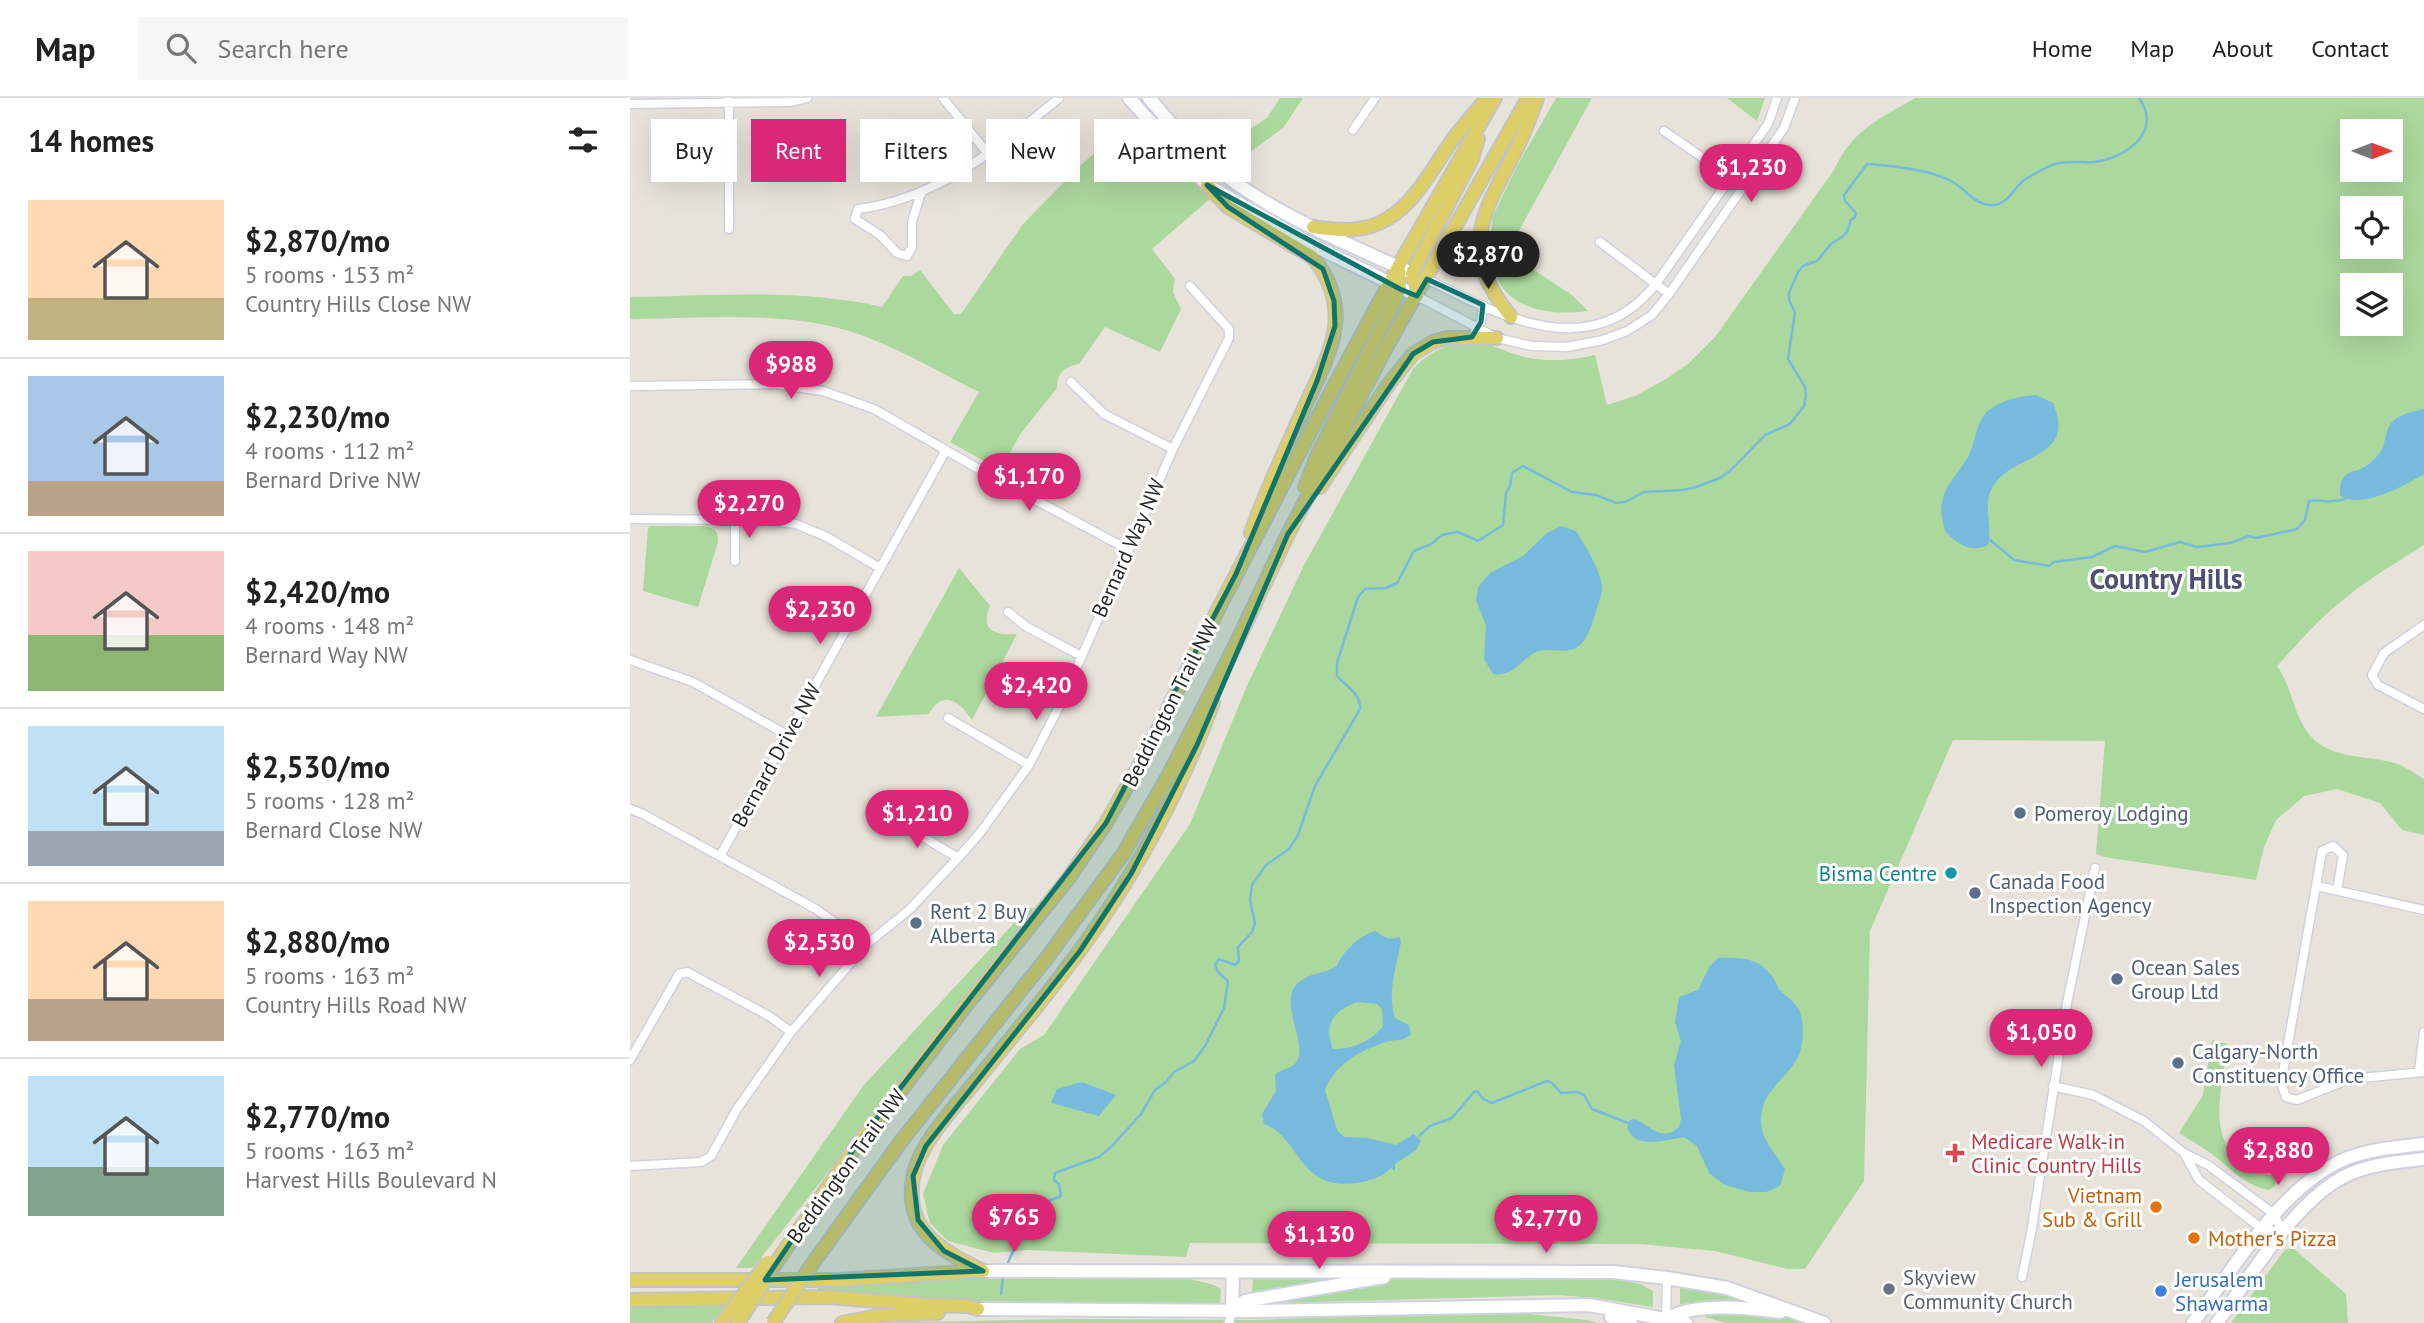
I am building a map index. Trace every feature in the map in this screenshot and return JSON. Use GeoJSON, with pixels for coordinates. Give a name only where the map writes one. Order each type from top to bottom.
{"type":"FeatureCollection","features":[{"type":"Feature","properties":{"kind":"main road"},"geometry":{"type":"LineString","coordinates":[[1129,98],[1228,207],[1312,257],[1323,269],[1335,313],[1335,326],[1326,357],[1262,502],[1236,574]]}},
{"type":"Feature","properties":{"kind":"main road"},"geometry":{"type":"LineString","coordinates":[[1150,98],[1183,138],[1219,171],[1263,201],[1426,279]]}},
{"type":"Feature","properties":{"kind":"main road"},"geometry":{"type":"LineString","coordinates":[[1313,227],[1336,231],[1359,230],[1388,219],[1412,196],[1456,135],[1487,98]]}},
{"type":"Feature","properties":{"kind":"main road","name":"Beddington Trail NW"},"geometry":{"type":"LineString","coordinates":[[730,1320],[860,1140],[1060,889],[1092,844],[1144,757],[1236,574],[1395,286],[1398,267],[1495,98]]}},
{"type":"Feature","properties":{"kind":"main road","name":"Beddington Trail NW"},"geometry":{"type":"LineString","coordinates":[[773,1323],[902,1140],[1046,959],[1124,853],[1168,776],[1233,650],[1288,534],[1388,344],[1528,98]]}},
{"type":"Feature","properties":{"kind":"main road"},"geometry":{"type":"LineString","coordinates":[[1511,317],[1494,295],[1486,279],[1479,242],[1487,205],[1518,145],[1537,98]]}},
{"type":"Feature","properties":{"kind":"main road"},"geometry":{"type":"LineString","coordinates":[[1417,296],[1412,273],[1472,159],[1482,122]]}},
{"type":"Feature","properties":{"kind":"main road"},"geometry":{"type":"LineString","coordinates":[[1207,185],[1312,244],[1417,296]]}},
{"type":"Feature","properties":{"kind":"main road"},"geometry":{"type":"LineString","coordinates":[[1288,534],[1316,458],[1395,286]]}},
{"type":"Feature","properties":{"kind":"main road"},"geometry":{"type":"LineString","coordinates":[[1288,534],[1388,385],[1413,354],[1433,342],[1475,332],[1497,338]]}},
{"type":"Feature","properties":{"kind":"main road"},"geometry":{"type":"LineString","coordinates":[[982,1271],[944,1251],[927,1237],[918,1220],[912,1199],[913,1176],[917,1164],[941,1125],[1080,951],[1131,874],[1197,745],[1233,650]]}},
{"type":"Feature","properties":{"kind":"main road"},"geometry":{"type":"LineString","coordinates":[[2193,1323],[2274,1214],[2319,1175],[2343,1160],[2387,1148],[2424,1144]]}},
{"type":"Feature","properties":{"kind":"main road"},"geometry":{"type":"LineString","coordinates":[[2217,1323],[2283,1233],[2317,1194],[2347,1175],[2388,1163],[2424,1159]]}},
{"type":"Feature","properties":{"kind":"main road"},"geometry":{"type":"LineString","coordinates":[[630,1280],[816,1280],[982,1271],[1613,1272],[1727,1288],[1824,1323]]}},
{"type":"Feature","properties":{"kind":"main road"},"geometry":{"type":"LineString","coordinates":[[1231,1317],[1233,1271]]}},
{"type":"Feature","properties":{"kind":"main road"},"geometry":{"type":"LineString","coordinates":[[1231,1317],[1245,1301],[1422,1271]]}},
{"type":"Feature","properties":{"kind":"main road"},"geometry":{"type":"LineString","coordinates":[[630,1300],[827,1297],[968,1306],[978,1309],[1231,1317],[1542,1305],[1589,1306],[1686,1323]]}},
{"type":"Feature","properties":{"kind":"main road"},"geometry":{"type":"LineString","coordinates":[[1542,1305],[1632,1323]]}},
{"type":"Feature","properties":{"kind":"main road"},"geometry":{"type":"LineString","coordinates":[[1666,1321],[1685,1310],[1717,1308],[1760,1309],[1805,1315]]}},
{"type":"Feature","properties":{"kind":"main road"},"geometry":{"type":"LineString","coordinates":[[842,1323],[883,1315],[971,1313],[978,1309]]}},
{"type":"Feature","properties":{"kind":"street"},"geometry":{"type":"LineString","coordinates":[[630,104],[729,100],[790,102],[807,98]]}},
{"type":"Feature","properties":{"kind":"street"},"geometry":{"type":"LineString","coordinates":[[943,98],[986,151]]}},
{"type":"Feature","properties":{"kind":"street"},"geometry":{"type":"LineString","coordinates":[[1033,119],[1059,98]]}},
{"type":"Feature","properties":{"kind":"street"},"geometry":{"type":"LineString","coordinates":[[1353,130],[1375,98]]}},
{"type":"Feature","properties":{"kind":"street"},"geometry":{"type":"LineString","coordinates":[[1426,279],[1528,323],[1566,330],[1600,324],[1618,317],[1641,303],[1656,284],[1768,124],[1777,98]]}},
{"type":"Feature","properties":{"kind":"street"},"geometry":{"type":"LineString","coordinates":[[1497,338],[1550,347],[1580,346],[1603,341],[1627,331],[1652,315],[1745,187],[1784,128],[1794,98]]}},
{"type":"Feature","properties":{"kind":"street"},"geometry":{"type":"LineString","coordinates":[[729,100],[729,229]]}},
{"type":"Feature","properties":{"kind":"street"},"geometry":{"type":"LineString","coordinates":[[1664,131],[1745,187]]}},
{"type":"Feature","properties":{"kind":"street"},"geometry":{"type":"LineString","coordinates":[[921,193],[912,222],[912,247],[907,256],[897,253],[880,235],[856,219],[858,209],[880,206],[921,193],[986,157]]}},
{"type":"Feature","properties":{"kind":"street"},"geometry":{"type":"LineString","coordinates":[[1600,242],[1669,294]]}},
{"type":"Feature","properties":{"kind":"street","name":"Bernard Way NW"},"geometry":{"type":"LineString","coordinates":[[630,1166],[701,1162],[710,1156],[737,1109],[792,1032],[867,944],[909,910],[958,858],[981,832],[1029,765],[1062,701],[1173,449],[1229,338],[1229,329],[1190,286]]}},
{"type":"Feature","properties":{"kind":"street"},"geometry":{"type":"LineString","coordinates":[[1417,296],[1475,332],[1483,305]]}},
{"type":"Feature","properties":{"kind":"street"},"geometry":{"type":"LineString","coordinates":[[1071,382],[1104,414],[1173,449]]}},
{"type":"Feature","properties":{"kind":"street"},"geometry":{"type":"LineString","coordinates":[[630,386],[775,384],[823,391],[874,409],[1127,550]]}},
{"type":"Feature","properties":{"kind":"street","name":"Bernard Drive NW"},"geometry":{"type":"LineString","coordinates":[[720,856],[946,450]]}},
{"type":"Feature","properties":{"kind":"street"},"geometry":{"type":"LineString","coordinates":[[630,519],[735,520],[796,524],[827,537],[880,568]]}},
{"type":"Feature","properties":{"kind":"street"},"geometry":{"type":"LineString","coordinates":[[735,520],[735,561]]}},
{"type":"Feature","properties":{"kind":"street"},"geometry":{"type":"LineString","coordinates":[[1008,612],[1027,627],[1081,656]]}},
{"type":"Feature","properties":{"kind":"street"},"geometry":{"type":"LineString","coordinates":[[2424,625],[2384,653],[2372,675],[2378,685],[2424,709]]}},
{"type":"Feature","properties":{"kind":"street"},"geometry":{"type":"LineString","coordinates":[[630,660],[693,682],[787,735]]}},
{"type":"Feature","properties":{"kind":"street"},"geometry":{"type":"LineString","coordinates":[[948,718],[1029,765]]}},
{"type":"Feature","properties":{"kind":"street"},"geometry":{"type":"LineString","coordinates":[[630,809],[814,908],[867,944]]}},
{"type":"Feature","properties":{"kind":"street"},"geometry":{"type":"LineString","coordinates":[[890,817],[958,858]]}},
{"type":"Feature","properties":{"kind":"street"},"geometry":{"type":"LineString","coordinates":[[2337,890],[2343,855],[2333,846],[2322,851],[2281,1083],[2286,1097],[2297,1100],[2350,1079],[2421,1072],[2424,1032]]}},
{"type":"Feature","properties":{"kind":"street"},"geometry":{"type":"LineString","coordinates":[[2022,1278],[2053,1086],[2081,930],[2095,869]]}},
{"type":"Feature","properties":{"kind":"street"},"geometry":{"type":"LineString","coordinates":[[2316,886],[2424,909]]}},
{"type":"Feature","properties":{"kind":"street"},"geometry":{"type":"LineString","coordinates":[[630,1060],[679,974],[687,972],[769,1016],[792,1032]]}},
{"type":"Feature","properties":{"kind":"street"},"geometry":{"type":"LineString","coordinates":[[2053,1086],[2093,1095],[2144,1121],[2184,1153],[2208,1165],[2274,1214],[2283,1233]]}},
{"type":"Feature","properties":{"kind":"street"},"geometry":{"type":"LineString","coordinates":[[2184,1153],[2199,1180],[2262,1229],[2283,1233]]}},
{"type":"Feature","properties":{"kind":"street"},"geometry":{"type":"LineString","coordinates":[[1666,1321],[1667,1278]]}},
{"type":"Feature","properties":{"kind":"highlighted area"},"geometry":{"type":"Polygon","coordinates":[[[1207,185],[1400,289],[1417,296],[1427,279],[1483,305],[1481,322],[1472,337],[1433,342],[1413,354],[1288,534],[1197,745],[1131,874],[1080,951],[926,1146],[913,1176],[918,1220],[944,1251],[983,1271],[765,1280],[860,1140],[1106,823],[1236,574],[1317,381],[1335,326],[1334,301],[1323,269],[1228,207],[1207,185]]]}},
{"type":"Feature","properties":{"kind":"green space"},"geometry":{"type":"Polygon","coordinates":[[[1280,98],[1303,98],[1283,128],[1251,152],[1251,128],[1267,118],[1280,98]]]}},
{"type":"Feature","properties":{"kind":"green space"},"geometry":{"type":"Polygon","coordinates":[[[1556,98],[1592,98],[1510,247],[1490,251],[1492,218],[1517,166],[1556,98]]]}},
{"type":"Feature","properties":{"kind":"green space"},"geometry":{"type":"Polygon","coordinates":[[[1727,98],[1765,98],[1757,121],[1727,98]]]}},
{"type":"Feature","properties":{"kind":"green space"},"geometry":{"type":"Polygon","coordinates":[[[1915,98],[2424,98],[2424,545],[2342,600],[2277,666],[2286,681],[2302,723],[2315,740],[2337,752],[2400,765],[2424,779],[2424,835],[2402,830],[2380,803],[2337,789],[2304,796],[2276,820],[2264,847],[2256,880],[2104,857],[2096,854],[2105,741],[1953,740],[1870,931],[1864,1181],[1805,1269],[1787,1269],[1715,1251],[1639,1244],[1190,1243],[1186,1257],[1027,1250],[994,1253],[948,1241],[930,1223],[923,1194],[943,1145],[1020,1049],[1044,1035],[1190,824],[1246,688],[1304,565],[1413,369],[1428,356],[1447,346],[1467,342],[1487,344],[1537,359],[1562,360],[1595,355],[1607,405],[1637,395],[1688,364],[1715,337],[1849,145],[1878,120],[1915,98]]]}},
{"type":"Feature","properties":{"kind":"green space"},"geometry":{"type":"Polygon","coordinates":[[[1094,154],[1094,182],[1194,182],[1211,198],[1152,249],[1175,279],[1173,292],[1181,309],[1160,352],[1105,327],[1079,364],[1066,369],[1060,375],[1057,388],[1021,433],[1000,470],[950,442],[979,392],[873,340],[838,328],[788,319],[630,319],[630,297],[788,295],[882,307],[903,276],[911,276],[920,270],[954,314],[961,314],[1023,224],[1064,182],[1080,182],[1080,166],[1094,154]]]}},
{"type":"Feature","properties":{"kind":"green space"},"geometry":{"type":"Polygon","coordinates":[[[1526,247],[1534,270],[1572,295],[1588,311],[1545,311],[1530,307],[1507,293],[1494,267],[1507,262],[1526,247]]]}},
{"type":"Feature","properties":{"kind":"green space"},"geometry":{"type":"Polygon","coordinates":[[[706,526],[716,531],[718,542],[698,607],[643,591],[648,528],[706,526]]]}},
{"type":"Feature","properties":{"kind":"green space"},"geometry":{"type":"Polygon","coordinates":[[[959,568],[990,606],[987,614],[988,626],[1002,634],[1017,634],[972,720],[957,703],[946,700],[940,701],[929,714],[876,717],[959,568]]]}},
{"type":"Feature","properties":{"kind":"green space"},"geometry":{"type":"Polygon","coordinates":[[[1029,907],[1034,909],[753,1268],[736,1268],[863,1086],[1029,907]]]}},
{"type":"Feature","properties":{"kind":"green space"},"geometry":{"type":"Polygon","coordinates":[[[2212,1040],[2228,1044],[2220,1097],[2222,1132],[2228,1147],[2238,1159],[2267,1174],[2286,1177],[2269,1190],[2245,1181],[2212,1154],[2179,1133],[2203,1095],[2212,1040]]]}},
{"type":"Feature","properties":{"kind":"green space"},"geometry":{"type":"Polygon","coordinates":[[[2292,1247],[2346,1294],[2348,1323],[2231,1323],[2284,1251],[2292,1247]]]}},
{"type":"Feature","properties":{"kind":"green space"},"geometry":{"type":"Polygon","coordinates":[[[1420,1275],[1603,1276],[1640,1284],[1653,1291],[1653,1307],[1558,1295],[1276,1303],[1276,1299],[1420,1275]]]}},
{"type":"Feature","properties":{"kind":"green space"},"geometry":{"type":"Polygon","coordinates":[[[944,1276],[1182,1277],[1221,1289],[1220,1303],[956,1302],[817,1293],[817,1286],[944,1276]]]}},
{"type":"Feature","properties":{"kind":"green space"},"geometry":{"type":"Polygon","coordinates":[[[1253,1277],[1336,1278],[1252,1295],[1253,1277]]]}},
{"type":"Feature","properties":{"kind":"green space"},"geometry":{"type":"Polygon","coordinates":[[[1690,1285],[1751,1302],[1680,1304],[1680,1286],[1690,1285]]]}},
{"type":"Feature","properties":{"kind":"green space"},"geometry":{"type":"Polygon","coordinates":[[[630,1306],[724,1307],[712,1323],[630,1323],[630,1306]]]}},
{"type":"Feature","properties":{"kind":"green space"},"geometry":{"type":"Polygon","coordinates":[[[1518,1313],[1597,1323],[873,1323],[1067,1319],[1259,1320],[1381,1314],[1518,1313]]]}},
{"type":"Feature","properties":{"kind":"green space"},"geometry":{"type":"Polygon","coordinates":[[[1705,1313],[1779,1314],[1815,1323],[1726,1323],[1705,1317],[1705,1313]]]}},
{"type":"Feature","properties":{"kind":"water"},"geometry":{"type":"Polygon","coordinates":[[[2036,395],[2053,403],[2058,422],[2056,436],[2049,447],[2012,468],[1991,490],[1988,503],[1988,545],[1976,548],[1964,546],[1945,531],[1941,510],[1943,496],[1969,455],[1985,414],[2005,401],[2036,395]]]}},
{"type":"Feature","properties":{"kind":"water"},"geometry":{"type":"Polygon","coordinates":[[[2424,409],[2424,474],[2394,490],[2370,498],[2348,499],[2340,495],[2340,486],[2345,476],[2365,467],[2380,453],[2393,421],[2404,414],[2424,409]]]}},
{"type":"Feature","properties":{"kind":"water"},"geometry":{"type":"Polygon","coordinates":[[[1561,526],[1576,531],[1593,560],[1602,583],[1589,632],[1576,648],[1566,651],[1539,651],[1511,671],[1493,674],[1484,659],[1486,626],[1476,600],[1478,587],[1490,573],[1523,556],[1547,533],[1561,526]]]}},
{"type":"Feature","properties":{"kind":"water"},"geometry":{"type":"Polygon","coordinates":[[[1375,931],[1384,937],[1399,937],[1401,942],[1393,980],[1393,1009],[1395,1018],[1409,1025],[1411,1034],[1404,1039],[1370,1048],[1351,1058],[1336,1072],[1325,1090],[1337,1130],[1344,1137],[1368,1138],[1396,1145],[1414,1134],[1421,1141],[1416,1150],[1395,1164],[1395,1171],[1391,1168],[1379,1177],[1366,1181],[1337,1183],[1322,1179],[1311,1172],[1286,1140],[1264,1124],[1262,1114],[1276,1091],[1275,1075],[1297,1061],[1298,1041],[1291,1007],[1294,987],[1306,978],[1337,966],[1347,950],[1375,931]],[[1357,1002],[1337,1014],[1329,1032],[1333,1049],[1361,1043],[1378,1032],[1383,1026],[1382,1009],[1377,1004],[1357,1002]]]}},
{"type":"Feature","properties":{"kind":"water"},"geometry":{"type":"Polygon","coordinates":[[[1718,958],[1754,961],[1766,969],[1779,989],[1796,1005],[1802,1020],[1803,1034],[1797,1059],[1768,1095],[1762,1112],[1764,1136],[1785,1170],[1780,1186],[1766,1192],[1750,1192],[1725,1185],[1709,1173],[1697,1146],[1684,1137],[1643,1141],[1630,1134],[1627,1126],[1630,1120],[1635,1119],[1662,1133],[1673,1132],[1679,1127],[1681,1119],[1674,1065],[1681,1041],[1675,1022],[1679,997],[1698,990],[1709,967],[1718,958]]]}},
{"type":"Feature","properties":{"kind":"water"},"geometry":{"type":"Polygon","coordinates":[[[1082,1082],[1116,1095],[1099,1116],[1051,1103],[1057,1089],[1082,1082]]]}},
{"type":"Feature","properties":{"kind":"waterway"},"geometry":{"type":"LineString","coordinates":[[1006,1267],[1018,1240],[1041,1204],[1061,1196],[1059,1184],[1054,1180],[1055,1173],[1099,1157],[1111,1147],[1141,1114],[1155,1090],[1174,1072],[1194,1061],[1205,1046],[1224,1008],[1228,981],[1215,965],[1219,959],[1235,965],[1239,961],[1238,947],[1252,932],[1255,923],[1250,900],[1252,885],[1266,865],[1289,849],[1298,835],[1315,786],[1360,709],[1356,695],[1337,676],[1337,663],[1358,597],[1365,589],[1386,588],[1397,583],[1414,551],[1431,544],[1442,535],[1458,532],[1478,541],[1503,525],[1506,493],[1512,473],[1523,466],[1572,492],[1596,495],[1616,503],[1625,502],[1644,492],[1683,490],[1720,478],[1765,435],[1790,424],[1804,406],[1805,387],[1788,359],[1795,312],[1789,300],[1789,293],[1803,266],[1817,261],[1831,244],[1847,232],[1856,213],[1845,201],[1844,195],[1867,164],[1932,174],[1951,181],[1979,202],[1997,205],[2006,200],[2024,180],[2052,165],[2094,162],[2129,149],[2138,141],[2147,122],[2139,98]]}},
{"type":"Feature","properties":{"kind":"waterway"},"geometry":{"type":"LineString","coordinates":[[1989,539],[2014,560],[2049,566],[2054,562],[2092,557],[2115,546],[2145,552],[2180,542],[2197,547],[2297,529],[2305,520],[2309,501],[2345,499]]}},
{"type":"Feature","properties":{"kind":"waterway"},"geometry":{"type":"LineString","coordinates":[[1419,1136],[1430,1126],[1452,1118],[1474,1092],[1477,1091],[1483,1099],[1492,1103],[1547,1081],[1561,1093],[1577,1092],[1584,1095],[1592,1109],[1628,1123]]}},
{"type":"Feature","properties":{"kind":"waterway"},"geometry":{"type":"LineString","coordinates":[[1001,1294],[1003,1276]]}},
{"type":"Feature","properties":{"kind":"place","name":"Pomeroy Lodging"},"geometry":{"type":"Point","coordinates":[2020,813]}},
{"type":"Feature","properties":{"kind":"place","name":"Bisma Centre"},"geometry":{"type":"Point","coordinates":[1951,873]}},
{"type":"Feature","properties":{"kind":"place","name":"Canada Food Inspection Agency"},"geometry":{"type":"Point","coordinates":[1975,893]}},
{"type":"Feature","properties":{"kind":"place","name":"Rent 2 Buy Alberta"},"geometry":{"type":"Point","coordinates":[916,923]}},
{"type":"Feature","properties":{"kind":"place","name":"Ocean Sales Group Ltd"},"geometry":{"type":"Point","coordinates":[2117,979]}},
{"type":"Feature","properties":{"kind":"place","name":"Calgary-North Constituency Office"},"geometry":{"type":"Point","coordinates":[2178,1063]}},
{"type":"Feature","properties":{"kind":"place","name":"Medicare Walk-in Clinic Country Hills"},"geometry":{"type":"Point","coordinates":[1955,1153]}},
{"type":"Feature","properties":{"kind":"place","name":"Vietnam Sub & Grill"},"geometry":{"type":"Point","coordinates":[2156,1207]}},
{"type":"Feature","properties":{"kind":"place","name":"Mother's Pizza"},"geometry":{"type":"Point","coordinates":[2194,1238]}},
{"type":"Feature","properties":{"kind":"place","name":"Skyview Community Church"},"geometry":{"type":"Point","coordinates":[1889,1289]}},
{"type":"Feature","properties":{"kind":"place","name":"Jerusalem Shawarma"},"geometry":{"type":"Point","coordinates":[2161,1291]}},
{"type":"Feature","properties":{"kind":"district","name":"Country Hills"},"geometry":{"type":"Point","coordinates":[2166,578]}}]}
